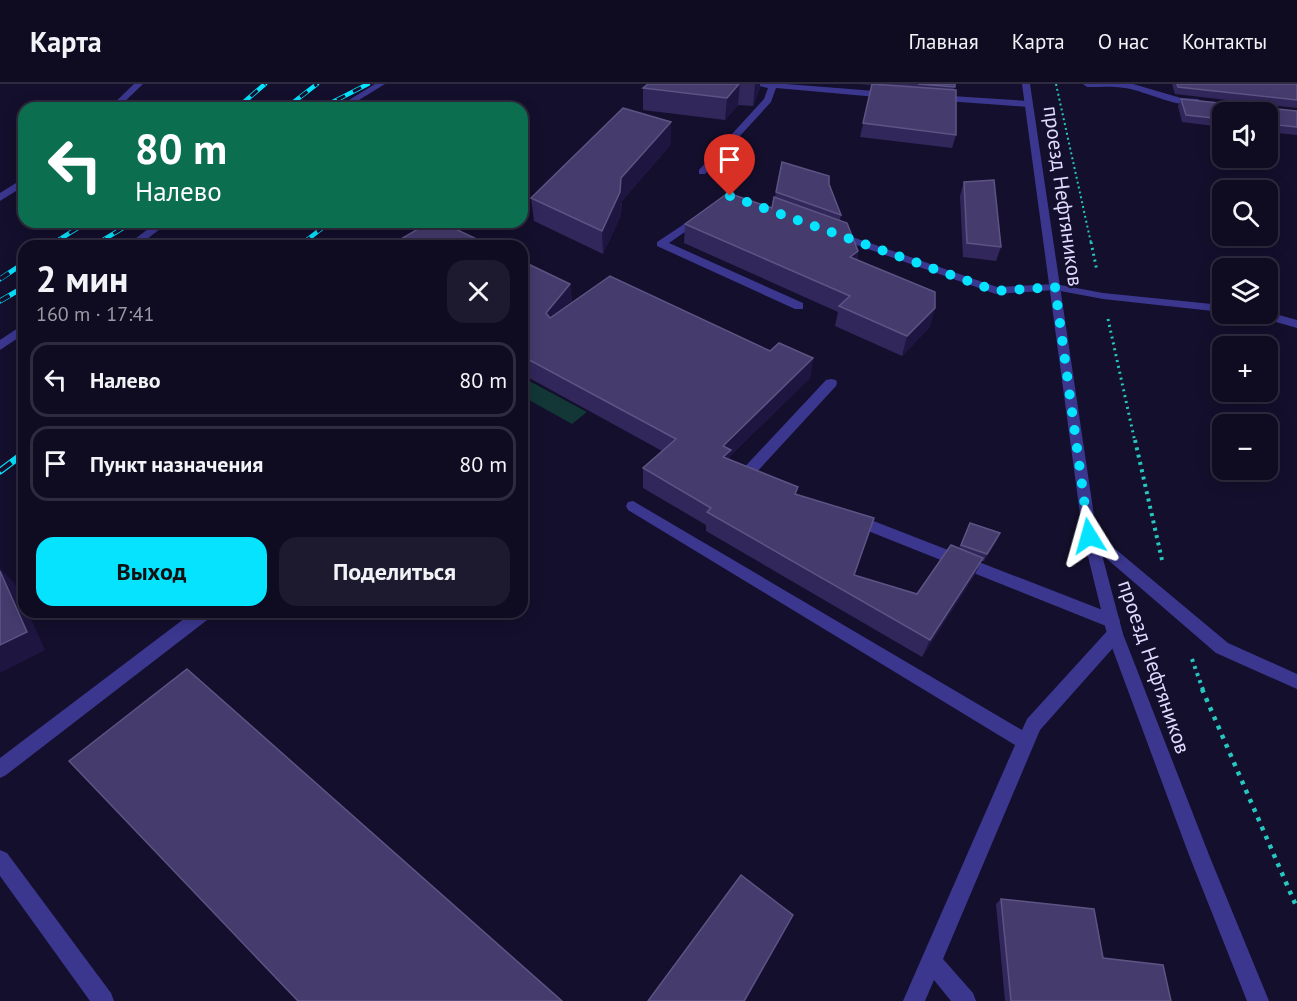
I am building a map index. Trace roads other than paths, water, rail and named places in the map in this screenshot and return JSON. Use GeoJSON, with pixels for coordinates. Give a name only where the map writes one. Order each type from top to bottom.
{"type":"FeatureCollection","features":[{"type":"Feature","properties":{"kind":"street"},"geometry":{"type":"LineString","coordinates":[[120,102],[139,84]]}},
{"type":"Feature","properties":{"kind":"street"},"geometry":{"type":"LineString","coordinates":[[350,102],[381,84]]}},
{"type":"Feature","properties":{"kind":"street"},"geometry":{"type":"LineString","coordinates":[[754,84],[897,95]]}},
{"type":"Feature","properties":{"kind":"street","name":"проезд Нефтяников"},"geometry":{"type":"LineString","coordinates":[[1026,84],[1089,536],[1114,628],[1199,855],[1258,1001]]}},
{"type":"Feature","properties":{"kind":"street"},"geometry":{"type":"LineString","coordinates":[[1087,84],[1128,85],[1180,101],[1204,103]]}},
{"type":"Feature","properties":{"kind":"street"},"geometry":{"type":"LineString","coordinates":[[702,172],[768,100],[773,86]]}},
{"type":"Feature","properties":{"kind":"street"},"geometry":{"type":"LineString","coordinates":[[931,98],[1029,104]]}},
{"type":"Feature","properties":{"kind":"street"},"geometry":{"type":"LineString","coordinates":[[0,198],[18,185]]}},
{"type":"Feature","properties":{"kind":"street"},"geometry":{"type":"LineString","coordinates":[[712,208],[661,244],[799,306]]}},
{"type":"Feature","properties":{"kind":"street"},"geometry":{"type":"LineString","coordinates":[[139,240],[156,228]]}},
{"type":"Feature","properties":{"kind":"street"},"geometry":{"type":"LineString","coordinates":[[819,228],[996,291],[1055,287],[1103,296],[1212,308]]}},
{"type":"Feature","properties":{"kind":"street"},"geometry":{"type":"LineString","coordinates":[[1278,318],[1297,324]]}},
{"type":"Feature","properties":{"kind":"street"},"geometry":{"type":"LineString","coordinates":[[0,346],[18,332]]}},
{"type":"Feature","properties":{"kind":"street"},"geometry":{"type":"LineString","coordinates":[[765,485],[744,477],[831,383]]}},
{"type":"Feature","properties":{"kind":"street"},"geometry":{"type":"LineString","coordinates":[[633,506],[1026,742]]}},
{"type":"Feature","properties":{"kind":"street"},"geometry":{"type":"LineString","coordinates":[[839,513],[1114,628],[1033,725],[914,1001]]}},
{"type":"Feature","properties":{"kind":"street"},"geometry":{"type":"LineString","coordinates":[[1089,536],[1222,648],[1297,682]]}},
{"type":"Feature","properties":{"kind":"street"},"geometry":{"type":"LineString","coordinates":[[0,769],[197,618]]}},
{"type":"Feature","properties":{"kind":"street"},"geometry":{"type":"LineString","coordinates":[[0,860],[103,1001]]}},
{"type":"Feature","properties":{"kind":"street"},"geometry":{"type":"LineString","coordinates":[[931,961],[965,1001]]}},
{"type":"Feature","properties":{"kind":"railway"},"geometry":{"type":"LineString","coordinates":[[244,102],[265,84]]}},
{"type":"Feature","properties":{"kind":"railway"},"geometry":{"type":"LineString","coordinates":[[294,102],[317,84]]}},
{"type":"Feature","properties":{"kind":"railway"},"geometry":{"type":"LineString","coordinates":[[333,102],[368,84]]}},
{"type":"Feature","properties":{"kind":"railway"},"geometry":{"type":"LineString","coordinates":[[59,240],[78,228]]}},
{"type":"Feature","properties":{"kind":"railway"},"geometry":{"type":"LineString","coordinates":[[103,240],[123,228]]}},
{"type":"Feature","properties":{"kind":"railway"},"geometry":{"type":"LineString","coordinates":[[307,240],[322,228]]}},
{"type":"Feature","properties":{"kind":"railway"},"geometry":{"type":"LineString","coordinates":[[0,279],[18,267]]}},
{"type":"Feature","properties":{"kind":"railway"},"geometry":{"type":"LineString","coordinates":[[0,301],[18,290]]}},
{"type":"Feature","properties":{"kind":"railway"},"geometry":{"type":"LineString","coordinates":[[0,471],[18,458]]}}]}
